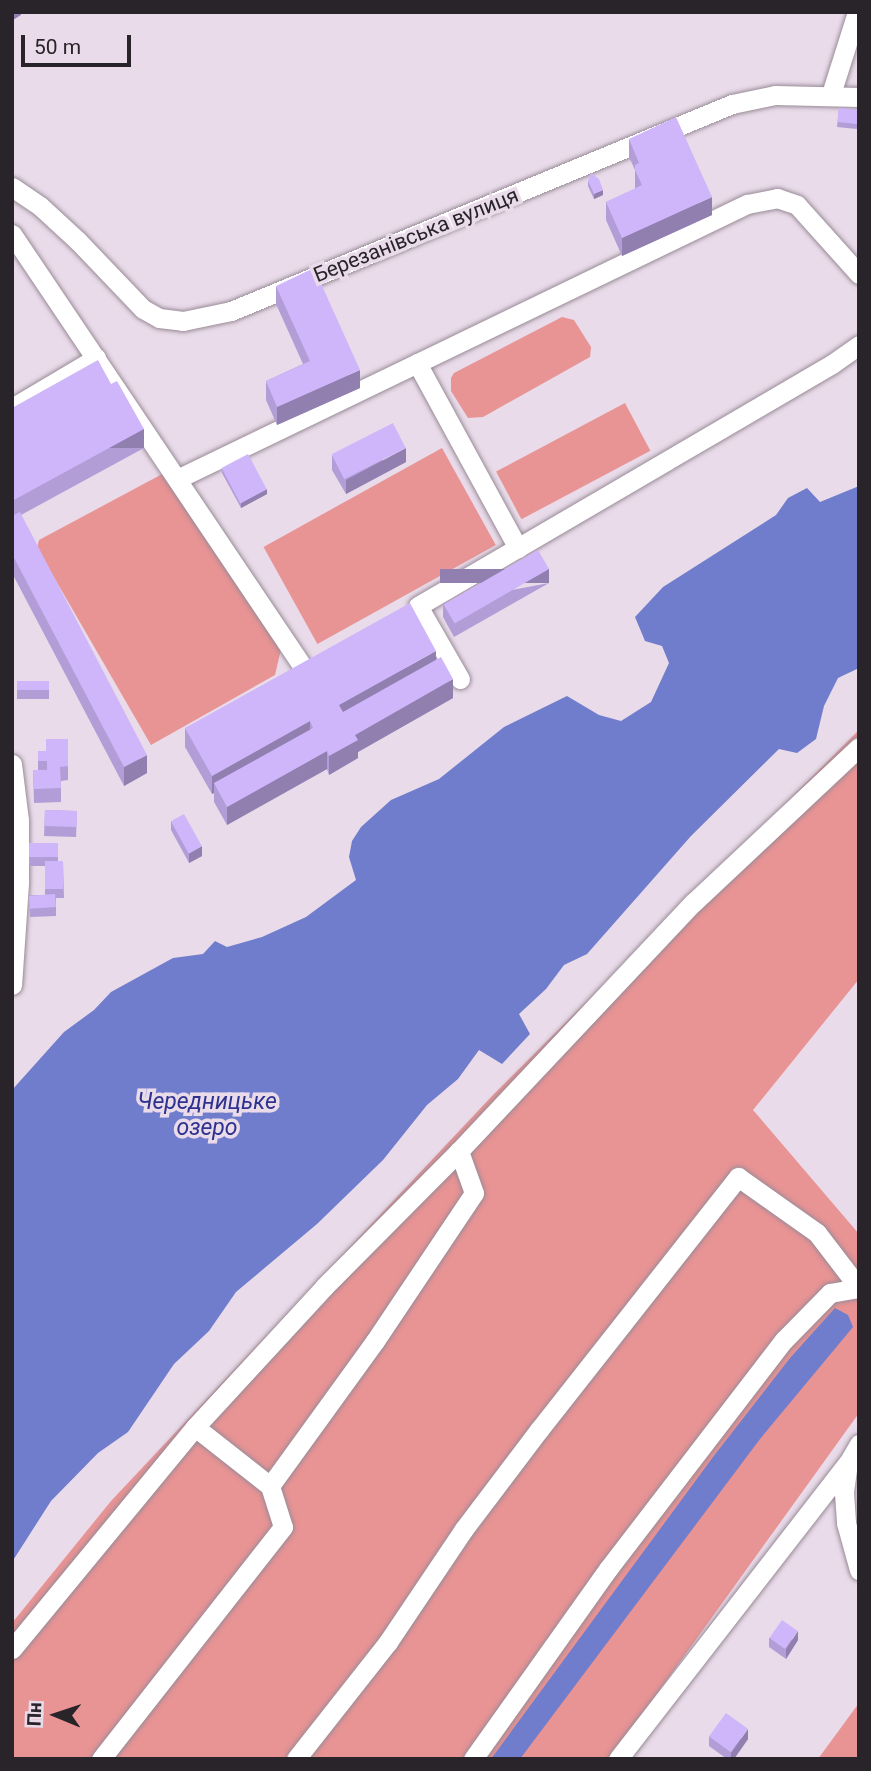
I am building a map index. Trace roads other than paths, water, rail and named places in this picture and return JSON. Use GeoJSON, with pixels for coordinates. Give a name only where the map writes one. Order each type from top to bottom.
{"type":"FeatureCollection","features":[{"type":"Feature","properties":{"kind":"street"},"geometry":{"type":"LineString","coordinates":[[831,94],[857,12]]}},
{"type":"Feature","properties":{"kind":"street","name":"Березанівська вулиця"},"geometry":{"type":"LineString","coordinates":[[12,187],[40,206],[78,241],[143,309],[159,318],[183,321],[231,311],[732,104],[775,95],[831,94],[859,97]]}},
{"type":"Feature","properties":{"kind":"street"},"geometry":{"type":"LineString","coordinates":[[177,479],[747,204],[777,198],[797,205],[859,275]]}},
{"type":"Feature","properties":{"kind":"street"},"geometry":{"type":"LineString","coordinates":[[12,234],[301,664]]}},
{"type":"Feature","properties":{"kind":"street"},"geometry":{"type":"LineString","coordinates":[[460,679],[418,606],[859,345]]}},
{"type":"Feature","properties":{"kind":"street"},"geometry":{"type":"LineString","coordinates":[[12,408],[96,358]]}},
{"type":"Feature","properties":{"kind":"street"},"geometry":{"type":"LineString","coordinates":[[417,363],[518,548]]}},
{"type":"Feature","properties":{"kind":"street"},"geometry":{"type":"LineString","coordinates":[[12,1648],[195,1427],[324,1287],[459,1151],[694,902],[859,747]]}},
{"type":"Feature","properties":{"kind":"street"},"geometry":{"type":"LineString","coordinates":[[12,764],[19,820],[18,896],[12,985]]}},
{"type":"Feature","properties":{"kind":"street"},"geometry":{"type":"LineString","coordinates":[[270,1486],[375,1341],[474,1193],[459,1151]]}},
{"type":"Feature","properties":{"kind":"street"},"geometry":{"type":"LineString","coordinates":[[296,1759],[388,1642],[464,1529],[539,1430],[738,1177],[817,1233],[859,1288],[830,1293],[784,1340],[608,1569],[473,1759]]}},
{"type":"Feature","properties":{"kind":"street"},"geometry":{"type":"LineString","coordinates":[[101,1759],[283,1527],[270,1486],[195,1427]]}},
{"type":"Feature","properties":{"kind":"street"},"geometry":{"type":"LineString","coordinates":[[618,1759],[848,1463],[859,1444]]}},
{"type":"Feature","properties":{"kind":"street"},"geometry":{"type":"LineString","coordinates":[[848,1463],[844,1493],[846,1523],[859,1570]]}},
{"type":"Feature","properties":{"kind":"water","name":"Чередницьке озеро"},"geometry":{"type":"Polygon","coordinates":[[[859,486],[859,668],[838,678],[824,706],[816,739],[797,753],[779,749],[691,836],[587,954],[564,965],[546,989],[519,1014],[530,1034],[502,1064],[479,1050],[458,1079],[427,1105],[383,1160],[317,1224],[236,1292],[209,1331],[174,1364],[128,1432],[98,1453],[51,1501],[12,1562],[12,1090],[64,1032],[94,1010],[111,992],[173,958],[203,954],[215,941],[227,947],[262,937],[306,917],[356,880],[349,857],[352,841],[361,827],[391,800],[439,779],[504,727],[567,696],[599,715],[621,721],[651,702],[669,663],[662,646],[645,641],[635,617],[663,587],[776,515],[788,498],[807,488],[820,502],[859,486]]]}},
{"type":"Feature","properties":{"kind":"water"},"geometry":{"type":"Polygon","coordinates":[[[835,1308],[848,1315],[853,1327],[760,1439],[520,1759],[491,1759],[713,1457],[790,1358],[835,1308]]]}}]}
